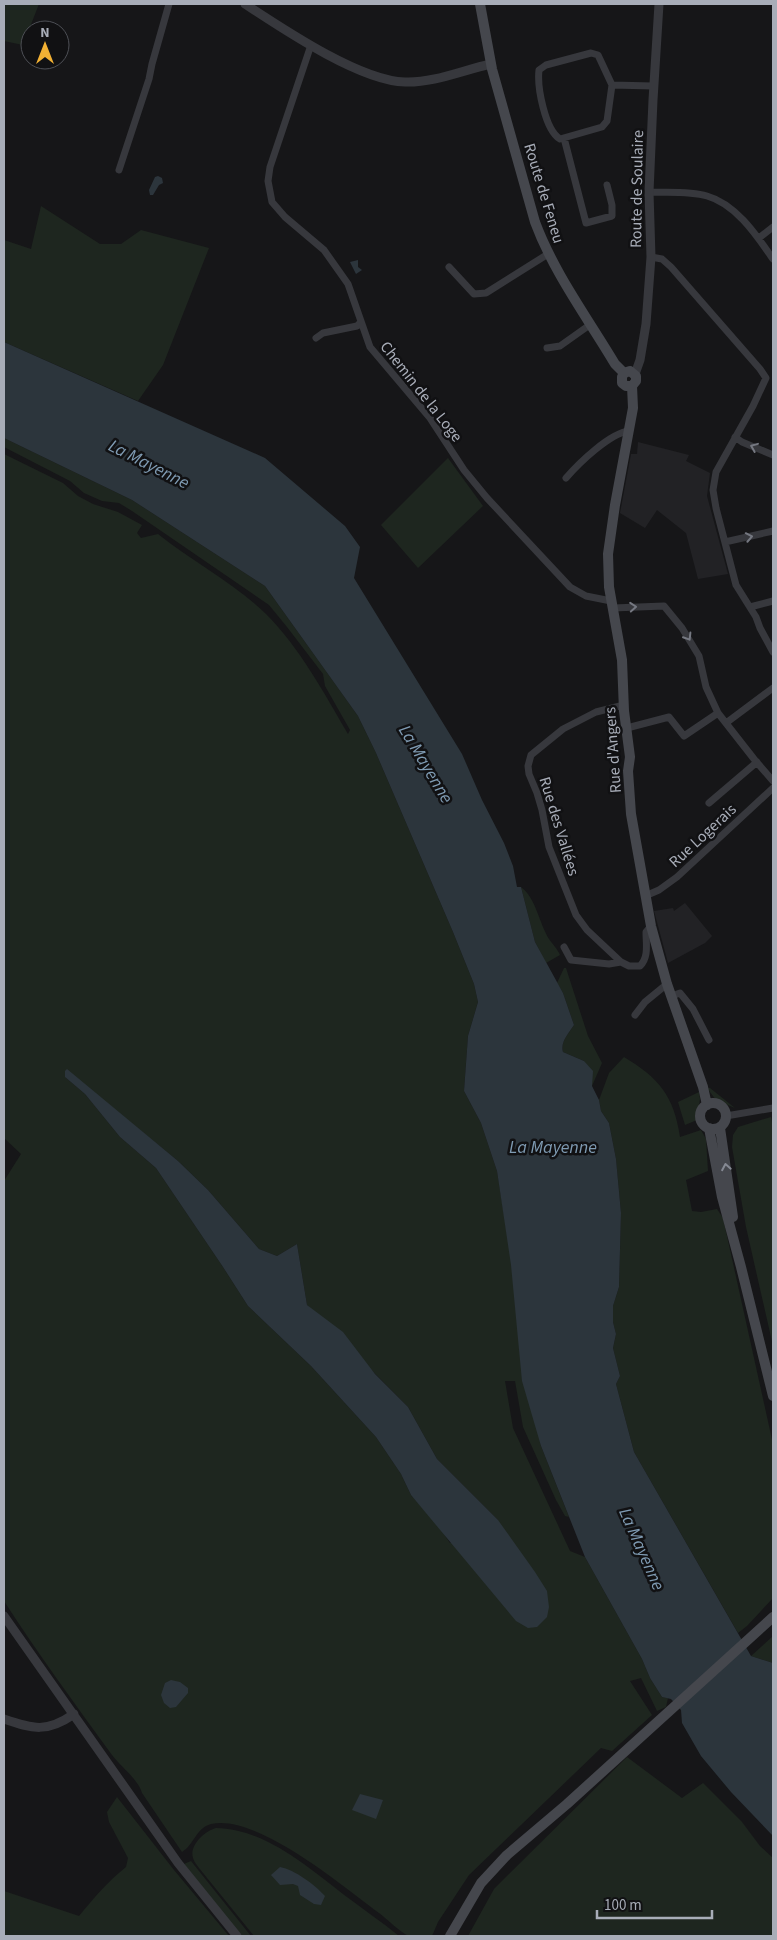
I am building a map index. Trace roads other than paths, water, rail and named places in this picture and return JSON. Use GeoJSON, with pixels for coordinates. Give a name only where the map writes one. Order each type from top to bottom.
{"type":"FeatureCollection","features":[{"type":"Feature","properties":{"kind":"main road","name":"Route de Feneu"},"geometry":{"type":"LineString","coordinates":[[480,4],[491,64],[535,222],[548,254],[615,364],[629,373],[622,377],[622,382],[626,386],[632,386]]}},
{"type":"Feature","properties":{"kind":"main road","name":"Rue d'Angers"},"geometry":{"type":"LineString","coordinates":[[632,386],[633,408],[610,532],[608,554],[612,605],[622,660],[624,705],[630,757],[628,771],[631,814],[651,926],[667,984],[703,1088],[707,1105]]}},
{"type":"Feature","properties":{"kind":"main road"},"geometry":{"type":"LineString","coordinates":[[711,1104],[720,1105],[726,1116],[724,1123],[714,1128],[706,1126],[700,1119],[702,1111],[707,1105],[711,1104]]}},
{"type":"Feature","properties":{"kind":"main road"},"geometry":{"type":"LineString","coordinates":[[714,1128],[722,1196],[773,1396]]}},
{"type":"Feature","properties":{"kind":"main road"},"geometry":{"type":"LineString","coordinates":[[450,1936],[481,1883],[508,1855],[773,1617]]}},
{"type":"Feature","properties":{"kind":"street"},"geometry":{"type":"LineString","coordinates":[[119,170],[149,79],[169,4]]}},
{"type":"Feature","properties":{"kind":"street"},"geometry":{"type":"LineString","coordinates":[[244,4],[311,45],[365,72],[403,82],[422,80],[491,64]]}},
{"type":"Feature","properties":{"kind":"street","name":"Route de Soulaire"},"geometry":{"type":"LineString","coordinates":[[629,373],[640,360],[646,324],[651,257],[649,192],[653,86],[659,4]]}},
{"type":"Feature","properties":{"kind":"street","name":"Chemin de la Loge"},"geometry":{"type":"LineString","coordinates":[[311,45],[270,167],[268,181],[272,202],[278,210],[324,250],[350,291],[370,347],[430,418],[464,470],[487,498],[570,587],[586,596],[612,605],[664,606],[682,628],[699,656],[706,687],[718,713]]}},
{"type":"Feature","properties":{"kind":"street"},"geometry":{"type":"LineString","coordinates":[[591,53],[598,56],[612,85],[607,121],[602,127],[560,139],[555,136],[550,127],[538,81],[540,70],[546,65],[591,53]]}},
{"type":"Feature","properties":{"kind":"street"},"geometry":{"type":"LineString","coordinates":[[612,85],[653,86]]}},
{"type":"Feature","properties":{"kind":"street"},"geometry":{"type":"LineString","coordinates":[[564,138],[586,223],[612,216],[612,205],[607,185]]}},
{"type":"Feature","properties":{"kind":"street"},"geometry":{"type":"LineString","coordinates":[[649,192],[693,193],[721,201],[732,209],[759,238],[773,260]]}},
{"type":"Feature","properties":{"kind":"street"},"geometry":{"type":"LineString","coordinates":[[759,238],[773,227]]}},
{"type":"Feature","properties":{"kind":"street"},"geometry":{"type":"LineString","coordinates":[[449,267],[474,294],[486,294],[548,254]]}},
{"type":"Feature","properties":{"kind":"street"},"geometry":{"type":"LineString","coordinates":[[651,257],[662,259],[671,267],[766,378],[716,472],[713,490],[736,585],[756,617],[773,652]]}},
{"type":"Feature","properties":{"kind":"street"},"geometry":{"type":"LineString","coordinates":[[316,338],[323,334],[356,326],[360,323]]}},
{"type":"Feature","properties":{"kind":"street"},"geometry":{"type":"LineString","coordinates":[[548,348],[560,346],[591,324]]}},
{"type":"Feature","properties":{"kind":"street"},"geometry":{"type":"LineString","coordinates":[[566,478],[604,444],[622,432],[629,431]]}},
{"type":"Feature","properties":{"kind":"street"},"geometry":{"type":"LineString","coordinates":[[735,437],[742,442],[773,455]]}},
{"type":"Feature","properties":{"kind":"street"},"geometry":{"type":"LineString","coordinates":[[725,542],[773,531]]}},
{"type":"Feature","properties":{"kind":"street"},"geometry":{"type":"LineString","coordinates":[[750,607],[773,601]]}},
{"type":"Feature","properties":{"kind":"street"},"geometry":{"type":"LineString","coordinates":[[726,723],[773,688]]}},
{"type":"Feature","properties":{"kind":"street","name":"Rue des Vallées"},"geometry":{"type":"LineString","coordinates":[[621,962],[587,930],[576,915],[549,847],[542,810],[528,766],[531,755],[563,729],[580,719],[624,705]]}},
{"type":"Feature","properties":{"kind":"street"},"geometry":{"type":"LineString","coordinates":[[627,728],[669,717],[684,736],[718,713],[756,762],[773,780]]}},
{"type":"Feature","properties":{"kind":"street"},"geometry":{"type":"LineString","coordinates":[[709,803],[756,762]]}},
{"type":"Feature","properties":{"kind":"street","name":"Rue Logerais"},"geometry":{"type":"LineString","coordinates":[[645,896],[659,890],[677,877],[773,788]]}},
{"type":"Feature","properties":{"kind":"street"},"geometry":{"type":"LineString","coordinates":[[564,947],[572,960],[609,964],[621,962],[629,966],[640,966],[645,961],[646,932],[651,926]]}},
{"type":"Feature","properties":{"kind":"street"},"geometry":{"type":"LineString","coordinates":[[634,1015],[667,984]]}},
{"type":"Feature","properties":{"kind":"street"},"geometry":{"type":"LineString","coordinates":[[672,996],[680,993],[693,1009],[709,1040]]}},
{"type":"Feature","properties":{"kind":"street"},"geometry":{"type":"LineString","coordinates":[[726,1116],[773,1108]]}},
{"type":"Feature","properties":{"kind":"street"},"geometry":{"type":"LineString","coordinates":[[4,1616],[178,1863],[238,1936]]}},
{"type":"Feature","properties":{"kind":"street"},"geometry":{"type":"LineString","coordinates":[[4,1719],[29,1728],[42,1728],[54,1726],[74,1714]]}},
{"type":"Feature","properties":{"kind":"water"},"geometry":{"type":"Polygon","coordinates":[[[155,177],[162,178],[163,183],[159,185],[153,195],[150,195],[149,190],[155,177]]]}},
{"type":"Feature","properties":{"kind":"water"},"geometry":{"type":"Polygon","coordinates":[[[358,260],[358,267],[362,270],[356,274],[350,262],[358,260]]]}},
{"type":"Feature","properties":{"kind":"water","name":"La Mayenne"},"geometry":{"type":"Polygon","coordinates":[[[4,342],[265,458],[345,526],[360,547],[354,578],[462,754],[482,800],[504,843],[513,866],[517,887],[521,887],[535,942],[563,993],[574,1025],[564,1041],[563,1052],[584,1061],[593,1071],[592,1086],[599,1100],[601,1111],[609,1123],[616,1159],[621,1213],[619,1287],[613,1306],[613,1322],[616,1334],[613,1348],[620,1376],[616,1384],[634,1452],[751,1656],[773,1663],[773,1836],[731,1792],[701,1756],[682,1723],[681,1710],[671,1699],[662,1697],[650,1678],[642,1659],[585,1557],[541,1446],[522,1381],[511,1265],[497,1171],[481,1123],[464,1091],[468,1036],[478,1002],[474,984],[376,753],[358,716],[265,586],[132,500],[4,438],[4,342]]]}},
{"type":"Feature","properties":{"kind":"water"},"geometry":{"type":"Polygon","coordinates":[[[67,1069],[178,1161],[208,1190],[259,1249],[277,1256],[297,1244],[307,1305],[343,1332],[375,1374],[408,1407],[437,1459],[498,1520],[547,1591],[549,1607],[547,1617],[537,1627],[528,1628],[516,1621],[411,1495],[401,1474],[376,1437],[311,1366],[248,1306],[156,1168],[120,1137],[85,1094],[65,1077],[67,1069]]]}},
{"type":"Feature","properties":{"kind":"water"},"geometry":{"type":"Polygon","coordinates":[[[171,1680],[180,1682],[188,1688],[188,1693],[176,1707],[170,1708],[164,1703],[161,1695],[165,1683],[171,1680]]]}},
{"type":"Feature","properties":{"kind":"water"},"geometry":{"type":"Polygon","coordinates":[[[360,1794],[383,1800],[376,1819],[352,1810],[360,1794]]]}},
{"type":"Feature","properties":{"kind":"water"},"geometry":{"type":"Polygon","coordinates":[[[280,1867],[298,1874],[321,1891],[325,1896],[321,1905],[314,1904],[300,1895],[298,1886],[293,1884],[280,1885],[271,1875],[280,1867]]]}}]}
